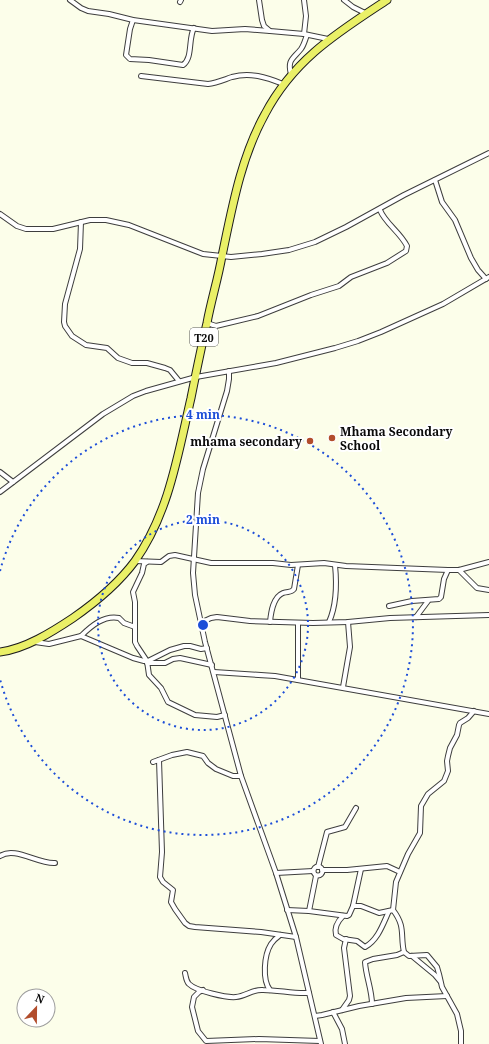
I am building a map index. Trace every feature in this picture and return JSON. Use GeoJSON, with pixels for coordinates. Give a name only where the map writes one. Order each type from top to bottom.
{"type":"FeatureCollection","features":[{"type":"Feature","properties":{"kind":"main road","name":"T20"},"geometry":{"type":"LineString","coordinates":[[0,652],[33,641],[60,627],[85,610],[117,583],[135,561],[150,537],[163,508],[178,457],[236,195],[248,151],[264,114],[283,84],[313,52],[328,39],[387,0]]}},
{"type":"Feature","properties":{"kind":"street"},"geometry":{"type":"LineString","coordinates":[[70,0],[88,11],[133,20],[212,31],[245,28],[306,34],[328,39]]}},
{"type":"Feature","properties":{"kind":"street"},"geometry":{"type":"LineString","coordinates":[[259,0],[264,26],[270,31]]}},
{"type":"Feature","properties":{"kind":"street"},"geometry":{"type":"LineString","coordinates":[[291,74],[290,62],[301,49],[306,34],[304,0]]}},
{"type":"Feature","properties":{"kind":"street"},"geometry":{"type":"LineString","coordinates":[[344,0],[366,14]]}},
{"type":"Feature","properties":{"kind":"street"},"geometry":{"type":"LineString","coordinates":[[133,20],[126,55],[130,59],[183,65],[186,62],[191,35],[194,28]]}},
{"type":"Feature","properties":{"kind":"street"},"geometry":{"type":"LineString","coordinates":[[141,76],[215,84],[236,76],[254,75],[266,77],[283,84]]}},
{"type":"Feature","properties":{"kind":"street"},"geometry":{"type":"LineString","coordinates":[[0,214],[17,226],[26,229],[53,230],[81,222],[98,220],[118,222],[140,229],[203,254],[231,257],[269,253],[306,246],[380,210],[404,195],[489,153]]}},
{"type":"Feature","properties":{"kind":"street"},"geometry":{"type":"LineString","coordinates":[[0,492],[103,414],[121,403],[146,391],[179,381],[276,362],[358,341],[444,304],[487,278],[478,270],[471,258],[455,220],[442,202],[435,180]]}},
{"type":"Feature","properties":{"kind":"street"},"geometry":{"type":"LineString","coordinates":[[207,323],[216,326],[255,317],[311,295],[339,286],[351,276],[392,261],[406,251],[407,246],[391,224],[384,218],[380,210]]}},
{"type":"Feature","properties":{"kind":"street"},"geometry":{"type":"LineString","coordinates":[[81,222],[80,249],[65,304],[65,326],[72,336],[79,342],[86,345],[107,348],[118,358],[132,363],[146,363],[165,368],[170,370],[179,381]]}},
{"type":"Feature","properties":{"kind":"street"},"geometry":{"type":"LineString","coordinates":[[203,990],[194,997],[192,1006],[198,1031],[206,1041],[236,1039],[320,1043],[296,937],[276,873],[241,776],[200,623],[193,585],[198,493],[203,469],[227,391],[229,371]]}},
{"type":"Feature","properties":{"kind":"street"},"geometry":{"type":"LineString","coordinates":[[0,472],[13,482]]}},
{"type":"Feature","properties":{"kind":"street"},"geometry":{"type":"LineString","coordinates":[[135,561],[161,562],[169,556],[175,555],[211,563],[298,565],[324,563],[335,565],[448,570],[459,570],[489,562]]}},
{"type":"Feature","properties":{"kind":"street"},"geometry":{"type":"LineString","coordinates":[[147,562],[144,564],[142,573],[133,592],[135,602],[135,644],[147,662],[149,675],[161,688],[168,702],[195,715],[217,717],[225,715]]}},
{"type":"Feature","properties":{"kind":"street"},"geometry":{"type":"LineString","coordinates":[[270,622],[273,606],[277,599],[281,594],[292,592],[294,589],[298,565]]}},
{"type":"Feature","properties":{"kind":"street"},"geometry":{"type":"LineString","coordinates":[[329,622],[332,615],[335,598],[335,565]]}},
{"type":"Feature","properties":{"kind":"street"},"geometry":{"type":"LineString","coordinates":[[389,606],[412,601],[437,600],[441,598],[444,579],[448,570]]}},
{"type":"Feature","properties":{"kind":"street"},"geometry":{"type":"LineString","coordinates":[[459,570],[477,588],[489,590]]}},
{"type":"Feature","properties":{"kind":"street"},"geometry":{"type":"LineString","coordinates":[[416,617],[428,600]]}},
{"type":"Feature","properties":{"kind":"street"},"geometry":{"type":"LineString","coordinates":[[200,623],[216,617],[250,621],[298,623],[489,615]]}},
{"type":"Feature","properties":{"kind":"street"},"geometry":{"type":"LineString","coordinates":[[33,641],[49,644],[81,636],[96,623],[108,618],[119,618],[124,623],[135,627]]}},
{"type":"Feature","properties":{"kind":"street"},"geometry":{"type":"LineString","coordinates":[[343,687],[350,647],[348,622]]}},
{"type":"Feature","properties":{"kind":"street"},"geometry":{"type":"LineString","coordinates":[[298,623],[298,680]]}},
{"type":"Feature","properties":{"kind":"street"},"geometry":{"type":"LineString","coordinates":[[81,636],[132,658],[147,662],[165,662],[180,658],[212,664]]}},
{"type":"Feature","properties":{"kind":"street"},"geometry":{"type":"LineString","coordinates":[[147,662],[170,650],[184,646],[207,648]]}},
{"type":"Feature","properties":{"kind":"street"},"geometry":{"type":"LineString","coordinates":[[214,672],[258,674],[298,680],[489,714]]}},
{"type":"Feature","properties":{"kind":"street"},"geometry":{"type":"LineString","coordinates":[[343,916],[338,922],[335,933],[338,937],[358,941],[363,946],[367,947],[377,935],[391,911],[394,889],[400,872],[411,847],[420,833],[420,809],[422,802],[428,794],[444,781],[448,770],[447,761],[449,752],[457,735],[459,725],[474,711]]}},
{"type":"Feature","properties":{"kind":"street"},"geometry":{"type":"LineString","coordinates":[[153,762],[180,753],[193,753],[203,756],[211,766],[233,776],[241,776]]}},
{"type":"Feature","properties":{"kind":"street"},"geometry":{"type":"LineString","coordinates":[[159,760],[162,852],[160,877],[163,882],[173,890],[172,902],[175,909],[189,926],[261,932],[296,937]]}},
{"type":"Feature","properties":{"kind":"street"},"geometry":{"type":"LineString","coordinates":[[276,873],[313,871],[315,867],[318,867],[327,832],[345,827],[356,808]]}},
{"type":"Feature","properties":{"kind":"street"},"geometry":{"type":"LineString","coordinates":[[0,856],[5,853],[13,853],[46,863],[55,863]]}},
{"type":"Feature","properties":{"kind":"street"},"geometry":{"type":"LineString","coordinates":[[318,867],[322,870],[361,869],[387,866],[400,872]]}},
{"type":"Feature","properties":{"kind":"street"},"geometry":{"type":"LineString","coordinates":[[287,910],[308,910],[343,916],[350,915],[361,869]]}},
{"type":"Feature","properties":{"kind":"street"},"geometry":{"type":"LineString","coordinates":[[316,876],[321,875],[322,870]]}},
{"type":"Feature","properties":{"kind":"street"},"geometry":{"type":"LineString","coordinates":[[308,910],[316,876],[313,874],[313,871]]}},
{"type":"Feature","properties":{"kind":"street"},"geometry":{"type":"LineString","coordinates":[[353,906],[361,906],[379,913],[391,911]]}},
{"type":"Feature","properties":{"kind":"street"},"geometry":{"type":"LineString","coordinates":[[391,911],[401,923],[403,929],[404,952],[407,956],[428,956],[437,967],[442,987],[457,1014],[461,1032],[461,1044]]}},
{"type":"Feature","properties":{"kind":"street"},"geometry":{"type":"LineString","coordinates":[[270,990],[266,985],[265,975],[267,953],[270,945],[280,935]]}},
{"type":"Feature","properties":{"kind":"street"},"geometry":{"type":"LineString","coordinates":[[342,1010],[350,996],[344,948],[346,939]]}},
{"type":"Feature","properties":{"kind":"street"},"geometry":{"type":"LineString","coordinates":[[372,1004],[372,993],[366,977],[365,962],[373,959],[390,957],[404,952]]}},
{"type":"Feature","properties":{"kind":"street"},"geometry":{"type":"LineString","coordinates":[[412,956],[435,975],[440,982]]}},
{"type":"Feature","properties":{"kind":"street"},"geometry":{"type":"LineString","coordinates":[[184,973],[189,984],[198,989],[235,998],[256,990],[270,990],[292,994],[309,993]]}},
{"type":"Feature","properties":{"kind":"street"},"geometry":{"type":"LineString","coordinates":[[315,1016],[414,997],[447,996]]}},
{"type":"Feature","properties":{"kind":"street"},"geometry":{"type":"LineString","coordinates":[[333,1012],[342,1029],[345,1044]]}},
{"type":"Feature","properties":{"kind":"place","name":"Mhama Secondary School"},"geometry":{"type":"Point","coordinates":[332,438]}},
{"type":"Feature","properties":{"kind":"place","name":"mhama secondary"},"geometry":{"type":"Point","coordinates":[310,441]}}]}
